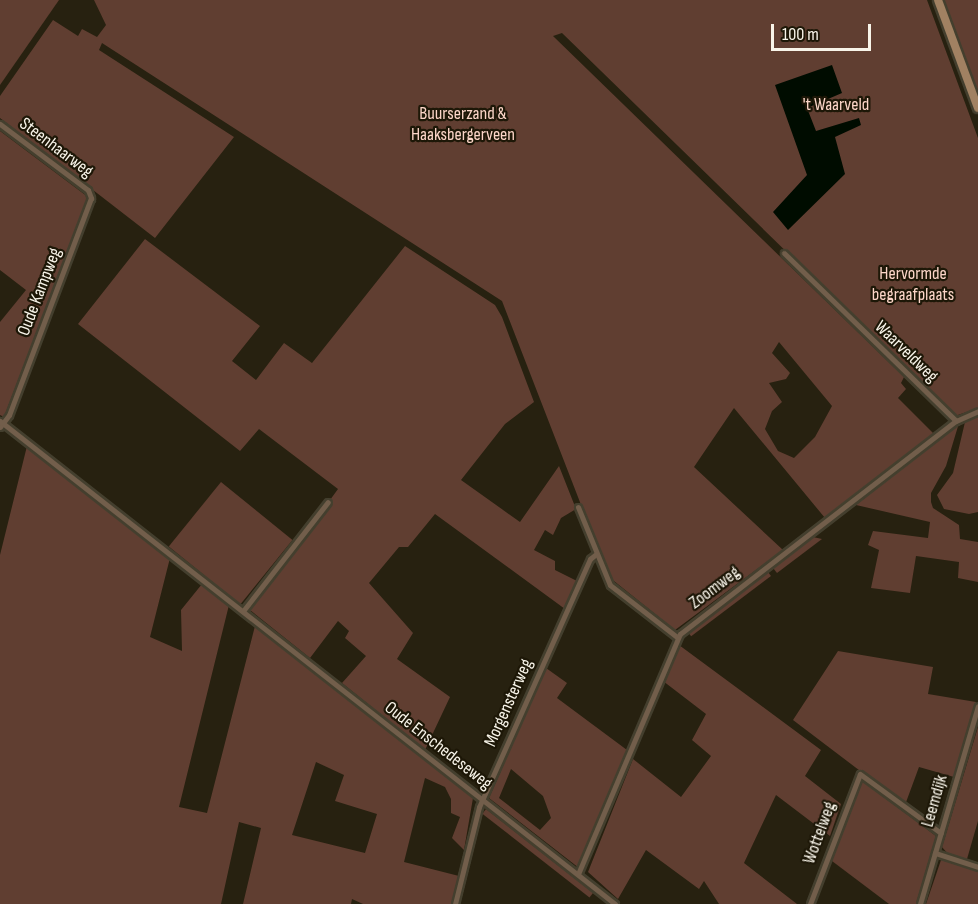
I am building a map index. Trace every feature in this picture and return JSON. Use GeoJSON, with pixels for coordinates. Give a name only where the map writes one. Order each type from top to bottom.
{"type":"FeatureCollection","features":[{"type":"Feature","properties":{"kind":"main road"},"geometry":{"type":"LineString","coordinates":[[938,0],[978,108]]}},
{"type":"Feature","properties":{"kind":"street","name":"Steenhaarweg"},"geometry":{"type":"LineString","coordinates":[[0,124],[88,190],[91,198]]}},
{"type":"Feature","properties":{"kind":"street","name":"Oude Kampweg"},"geometry":{"type":"LineString","coordinates":[[1,424],[91,198]]}},
{"type":"Feature","properties":{"kind":"street","name":"Waarveldweg"},"geometry":{"type":"LineString","coordinates":[[783,254],[956,421]]}},
{"type":"Feature","properties":{"kind":"street","name":"Zoomweg"},"geometry":{"type":"LineString","coordinates":[[578,874],[678,638],[956,421],[978,411]]}},
{"type":"Feature","properties":{"kind":"street","name":"Oude Enschedeseweg"},"geometry":{"type":"LineString","coordinates":[[1,424],[615,904]]}},
{"type":"Feature","properties":{"kind":"street"},"geometry":{"type":"LineString","coordinates":[[243,611],[328,502]]}},
{"type":"Feature","properties":{"kind":"street"},"geometry":{"type":"LineString","coordinates":[[578,507],[596,554],[614,589],[678,638]]}},
{"type":"Feature","properties":{"kind":"street","name":"Morgensterweg"},"geometry":{"type":"LineString","coordinates":[[456,904],[475,816],[590,559],[596,554]]}},
{"type":"Feature","properties":{"kind":"street","name":"Leemdijk"},"geometry":{"type":"LineString","coordinates":[[920,904],[978,706]]}},
{"type":"Feature","properties":{"kind":"street","name":"Wottelweg"},"geometry":{"type":"LineString","coordinates":[[810,904],[860,774],[941,833]]}},
{"type":"Feature","properties":{"kind":"street"},"geometry":{"type":"LineString","coordinates":[[936,853],[978,867]]}},
{"type":"Feature","properties":{"kind":"green space"},"geometry":{"type":"Polygon","coordinates":[[[0,0],[59,0],[0,85],[0,0]]]}},
{"type":"Feature","properties":{"kind":"green space"},"geometry":{"type":"Polygon","coordinates":[[[94,0],[927,0],[978,138],[978,408],[955,416],[562,33],[553,36],[904,377],[901,383],[906,389],[898,398],[934,434],[825,518],[734,408],[694,467],[783,550],[675,630],[609,577],[502,301],[102,43],[99,50],[234,137],[155,238],[0,118],[0,96],[53,20],[78,36],[82,29],[97,37],[106,25],[94,0]],[[779,342],[772,353],[790,373],[786,379],[769,383],[782,402],[772,411],[765,429],[778,451],[794,458],[815,437],[832,406],[779,342]]]}},
{"type":"Feature","properties":{"kind":"green space"},"geometry":{"type":"Polygon","coordinates":[[[943,0],[978,0],[978,95],[970,73],[943,0]]]}},
{"type":"Feature","properties":{"kind":"green space"},"geometry":{"type":"Polygon","coordinates":[[[0,131],[88,197],[4,417],[0,415],[0,322],[26,290],[0,270],[0,131]]]}},
{"type":"Feature","properties":{"kind":"green space"},"geometry":{"type":"Polygon","coordinates":[[[145,239],[260,326],[232,361],[256,380],[284,343],[312,363],[405,246],[495,305],[502,317],[534,402],[505,424],[461,480],[520,522],[559,466],[576,509],[561,518],[553,535],[545,530],[534,550],[555,561],[555,570],[577,581],[565,609],[435,514],[408,547],[399,547],[369,583],[413,633],[397,659],[450,697],[425,750],[342,683],[366,656],[345,638],[349,631],[338,621],[310,658],[250,610],[338,489],[259,429],[240,451],[78,324],[145,239]]]}},
{"type":"Feature","properties":{"kind":"green space"},"geometry":{"type":"Polygon","coordinates":[[[978,417],[978,512],[969,514],[944,509],[937,495],[953,473],[965,422],[978,417]]]}},
{"type":"Feature","properties":{"kind":"green space"},"geometry":{"type":"Polygon","coordinates":[[[959,423],[946,466],[931,493],[931,502],[933,508],[959,525],[960,539],[978,542],[978,582],[958,578],[959,562],[916,556],[910,593],[871,588],[879,550],[868,545],[873,531],[928,538],[930,522],[856,505],[959,423]]]}},
{"type":"Feature","properties":{"kind":"green space"},"geometry":{"type":"Polygon","coordinates":[[[27,446],[170,558],[150,637],[182,651],[181,610],[202,584],[229,605],[179,807],[207,813],[255,626],[473,798],[464,850],[452,838],[460,817],[451,813],[451,799],[445,787],[425,778],[404,862],[459,876],[453,904],[363,904],[352,899],[351,904],[243,904],[261,828],[239,822],[221,904],[0,904],[0,555],[27,446]],[[316,762],[292,835],[365,853],[377,814],[335,801],[344,775],[316,762]]]}},
{"type":"Feature","properties":{"kind":"green space"},"geometry":{"type":"Polygon","coordinates":[[[221,482],[292,540],[240,604],[169,547],[221,482]]]}},
{"type":"Feature","properties":{"kind":"green space"},"geometry":{"type":"Polygon","coordinates":[[[813,537],[822,539],[777,573],[773,568],[813,537]]]}},
{"type":"Feature","properties":{"kind":"green space"},"geometry":{"type":"Polygon","coordinates":[[[768,572],[771,576],[691,636],[688,632],[768,572]]]}},
{"type":"Feature","properties":{"kind":"green space"},"geometry":{"type":"Polygon","coordinates":[[[679,645],[821,750],[805,776],[841,804],[830,836],[776,795],[744,863],[797,904],[719,904],[704,881],[699,889],[646,850],[618,899],[588,872],[633,759],[681,797],[711,756],[692,740],[706,714],[663,681],[679,645]]]}},
{"type":"Feature","properties":{"kind":"green space"},"geometry":{"type":"Polygon","coordinates":[[[838,651],[933,667],[928,694],[976,702],[954,777],[919,767],[905,805],[793,720],[838,651]]]}},
{"type":"Feature","properties":{"kind":"green space"},"geometry":{"type":"Polygon","coordinates":[[[546,668],[567,683],[557,698],[627,750],[579,868],[489,798],[546,668]],[[511,769],[499,798],[540,830],[551,818],[543,796],[511,769]]]}},
{"type":"Feature","properties":{"kind":"green space"},"geometry":{"type":"Polygon","coordinates":[[[978,727],[978,821],[967,859],[948,854],[942,847],[978,727]]]}},
{"type":"Feature","properties":{"kind":"green space"},"geometry":{"type":"Polygon","coordinates":[[[862,781],[936,836],[916,904],[889,904],[828,858],[857,783],[862,781]]]}},
{"type":"Feature","properties":{"kind":"green space"},"geometry":{"type":"Polygon","coordinates":[[[486,809],[593,893],[589,897],[482,814],[486,809]]]}},
{"type":"Feature","properties":{"kind":"green space"},"geometry":{"type":"Polygon","coordinates":[[[941,860],[978,871],[978,904],[926,904],[941,860]]]}},
{"type":"Feature","properties":{"kind":"shaded area"},"geometry":{"type":"Polygon","coordinates":[[[832,65],[842,93],[807,108],[816,131],[859,118],[861,125],[835,137],[845,174],[788,230],[773,212],[807,175],[775,85],[832,65]]]}},
{"type":"Feature","properties":{"kind":"park label","name":"'t Waarveld"},"geometry":{"type":"Point","coordinates":[836,105]}},
{"type":"Feature","properties":{"kind":"park label","name":"Buurserzand & Haaksbergerveen"},"geometry":{"type":"Point","coordinates":[463,125]}},
{"type":"Feature","properties":{"kind":"park label","name":"Hervormde begraafplaats"},"geometry":{"type":"Point","coordinates":[913,285]}}]}
